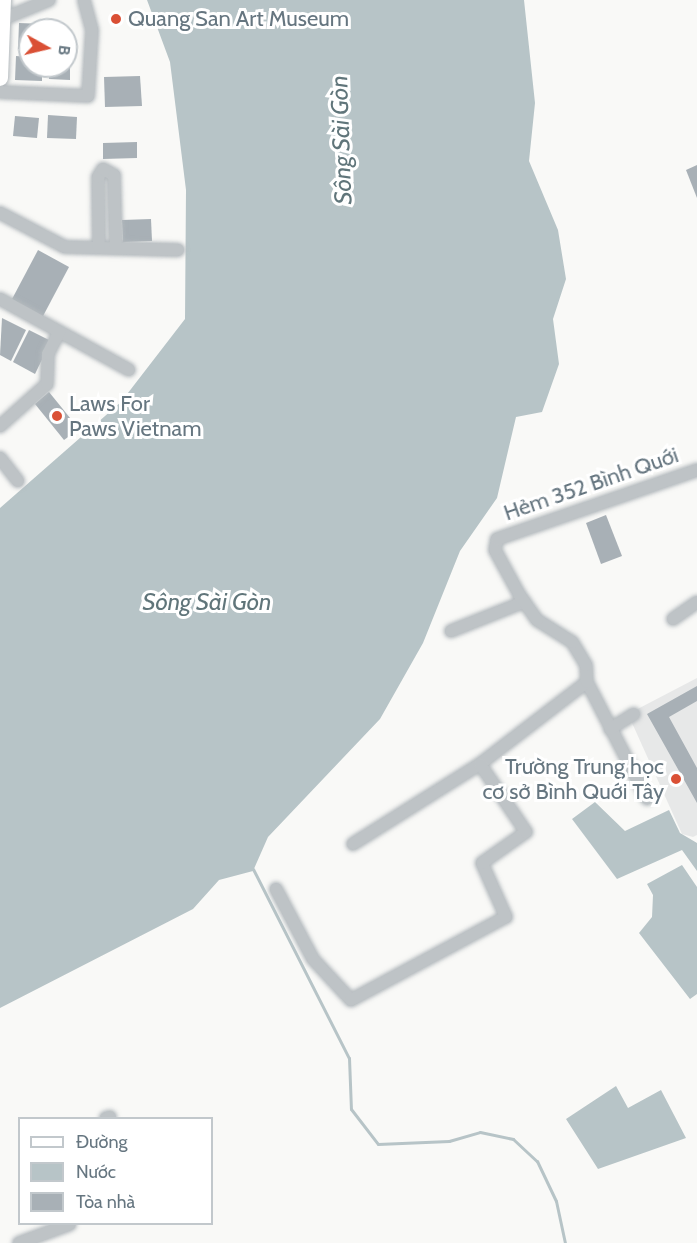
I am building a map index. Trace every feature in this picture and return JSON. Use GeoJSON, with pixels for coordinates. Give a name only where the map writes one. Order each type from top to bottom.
{"type":"FeatureCollection","features":[{"type":"Feature","properties":{"kind":"main road"},"geometry":{"type":"LineString","coordinates":[[0,78],[3,0]]}},
{"type":"Feature","properties":{"kind":"street"},"geometry":{"type":"LineString","coordinates":[[3,19],[49,0]]}},
{"type":"Feature","properties":{"kind":"street"},"geometry":{"type":"LineString","coordinates":[[0,92],[88,96],[92,30],[84,0]]}},
{"type":"Feature","properties":{"kind":"street"},"geometry":{"type":"LineString","coordinates":[[99,248],[102,169],[114,175],[116,248]]}},
{"type":"Feature","properties":{"kind":"street"},"geometry":{"type":"LineString","coordinates":[[0,213],[64,247],[178,250]]}},
{"type":"Feature","properties":{"kind":"street"},"geometry":{"type":"LineString","coordinates":[[0,299],[129,370]]}},
{"type":"Feature","properties":{"kind":"street"},"geometry":{"type":"LineString","coordinates":[[0,426],[47,384],[48,354],[59,332]]}},
{"type":"Feature","properties":{"kind":"street"},"geometry":{"type":"LineString","coordinates":[[0,458],[18,481]]}},
{"type":"Feature","properties":{"kind":"street","name":"Hẻm 352 Bình Quới"},"geometry":{"type":"LineString","coordinates":[[647,798],[587,682],[586,665],[572,642],[537,620],[524,602],[495,550],[497,539],[697,470]]}},
{"type":"Feature","properties":{"kind":"street"},"geometry":{"type":"LineString","coordinates":[[451,631],[524,602]]}},
{"type":"Feature","properties":{"kind":"street"},"geometry":{"type":"LineString","coordinates":[[673,619],[697,602]]}},
{"type":"Feature","properties":{"kind":"street"},"geometry":{"type":"LineString","coordinates":[[353,844],[480,764],[587,682]]}},
{"type":"Feature","properties":{"kind":"street"},"geometry":{"type":"LineString","coordinates":[[610,729],[634,714]]}},
{"type":"Feature","properties":{"kind":"street"},"geometry":{"type":"LineString","coordinates":[[276,889],[313,959],[351,1000],[507,917],[482,863],[526,832],[480,764]]}},
{"type":"Feature","properties":{"kind":"street"},"geometry":{"type":"LineString","coordinates":[[19,1243],[67,1225]]}},
{"type":"Feature","properties":{"kind":"shaded area","name":"Trường Trung học cơ sở Bình Quới Tây"},"geometry":{"type":"Polygon","coordinates":[[[697,678],[697,835],[693,837],[682,834],[628,714],[697,678]]]}},
{"type":"Feature","properties":{"kind":"water","name":"Sông Sài Gòn"},"geometry":{"type":"Polygon","coordinates":[[[147,0],[524,0],[535,103],[529,161],[558,230],[566,279],[553,319],[559,364],[542,412],[516,417],[497,498],[460,551],[423,643],[380,719],[268,837],[253,871],[219,880],[193,909],[0,1008],[0,508],[121,402],[185,319],[186,190],[170,62],[147,0]]]}},
{"type":"Feature","properties":{"kind":"water"},"geometry":{"type":"Polygon","coordinates":[[[595,802],[625,831],[669,810],[680,833],[697,843],[697,871],[682,850],[617,879],[572,819],[595,802]]]}},
{"type":"Feature","properties":{"kind":"water"},"geometry":{"type":"Polygon","coordinates":[[[682,865],[697,887],[697,994],[690,999],[639,933],[652,917],[653,895],[647,884],[682,865]]]}},
{"type":"Feature","properties":{"kind":"water"},"geometry":{"type":"Polygon","coordinates":[[[616,1086],[628,1108],[661,1090],[686,1138],[598,1169],[566,1119],[616,1086]]]}},
{"type":"Feature","properties":{"kind":"building"},"geometry":{"type":"Polygon","coordinates":[[[16,56],[18,56],[18,78],[42,78],[42,81],[15,80],[16,56]]]}},
{"type":"Feature","properties":{"kind":"building"},"geometry":{"type":"Polygon","coordinates":[[[140,76],[142,106],[105,107],[104,77],[140,76]]]}},
{"type":"Feature","properties":{"kind":"building"},"geometry":{"type":"Polygon","coordinates":[[[70,78],[70,80],[49,79],[70,78]]]}},
{"type":"Feature","properties":{"kind":"building"},"geometry":{"type":"Polygon","coordinates":[[[48,115],[77,117],[76,139],[47,138],[48,115]]]}},
{"type":"Feature","properties":{"kind":"building"},"geometry":{"type":"Polygon","coordinates":[[[15,116],[39,118],[37,138],[13,136],[15,116]]]}},
{"type":"Feature","properties":{"kind":"building"},"geometry":{"type":"Polygon","coordinates":[[[137,142],[137,158],[103,159],[103,143],[137,142]]]}},
{"type":"Feature","properties":{"kind":"building"},"geometry":{"type":"Polygon","coordinates":[[[697,165],[697,198],[686,170],[697,165]]]}},
{"type":"Feature","properties":{"kind":"building"},"geometry":{"type":"Polygon","coordinates":[[[151,219],[152,241],[123,242],[122,220],[151,219]]]}},
{"type":"Feature","properties":{"kind":"building"},"geometry":{"type":"Polygon","coordinates":[[[38,250],[69,267],[42,318],[11,301],[38,250]]]}},
{"type":"Feature","properties":{"kind":"building"},"geometry":{"type":"Polygon","coordinates":[[[2,318],[26,330],[11,361],[0,355],[2,318]]]}},
{"type":"Feature","properties":{"kind":"building"},"geometry":{"type":"Polygon","coordinates":[[[29,330],[51,341],[35,374],[13,362],[29,330]]]}},
{"type":"Feature","properties":{"kind":"building","name":"Laws For Paws Vietnam"},"geometry":{"type":"Polygon","coordinates":[[[49,392],[79,429],[64,440],[35,404],[49,392]]]}},
{"type":"Feature","properties":{"kind":"building"},"geometry":{"type":"Polygon","coordinates":[[[606,515],[622,556],[601,564],[586,523],[606,515]]]}},
{"type":"Feature","properties":{"kind":"building"},"geometry":{"type":"Polygon","coordinates":[[[697,686],[697,701],[669,717],[697,768],[697,803],[647,714],[697,686]]]}},
{"type":"Feature","properties":{"kind":"waterway"},"geometry":{"type":"LineString","coordinates":[[253,869],[349,1058],[351,1109],[378,1144],[449,1141],[480,1132],[513,1139],[537,1161],[556,1201],[565,1243]]}},
{"type":"Feature","properties":{"kind":"place","name":"Quang San Art Museum"},"geometry":{"type":"Point","coordinates":[116,19]}},
{"type":"Feature","properties":{"kind":"place","name":"Laws For Paws Vietnam"},"geometry":{"type":"Point","coordinates":[57,416]}},
{"type":"Feature","properties":{"kind":"place","name":"Trường Trung học cơ sở Bình Quới Tây"},"geometry":{"type":"Point","coordinates":[676,779]}}]}
